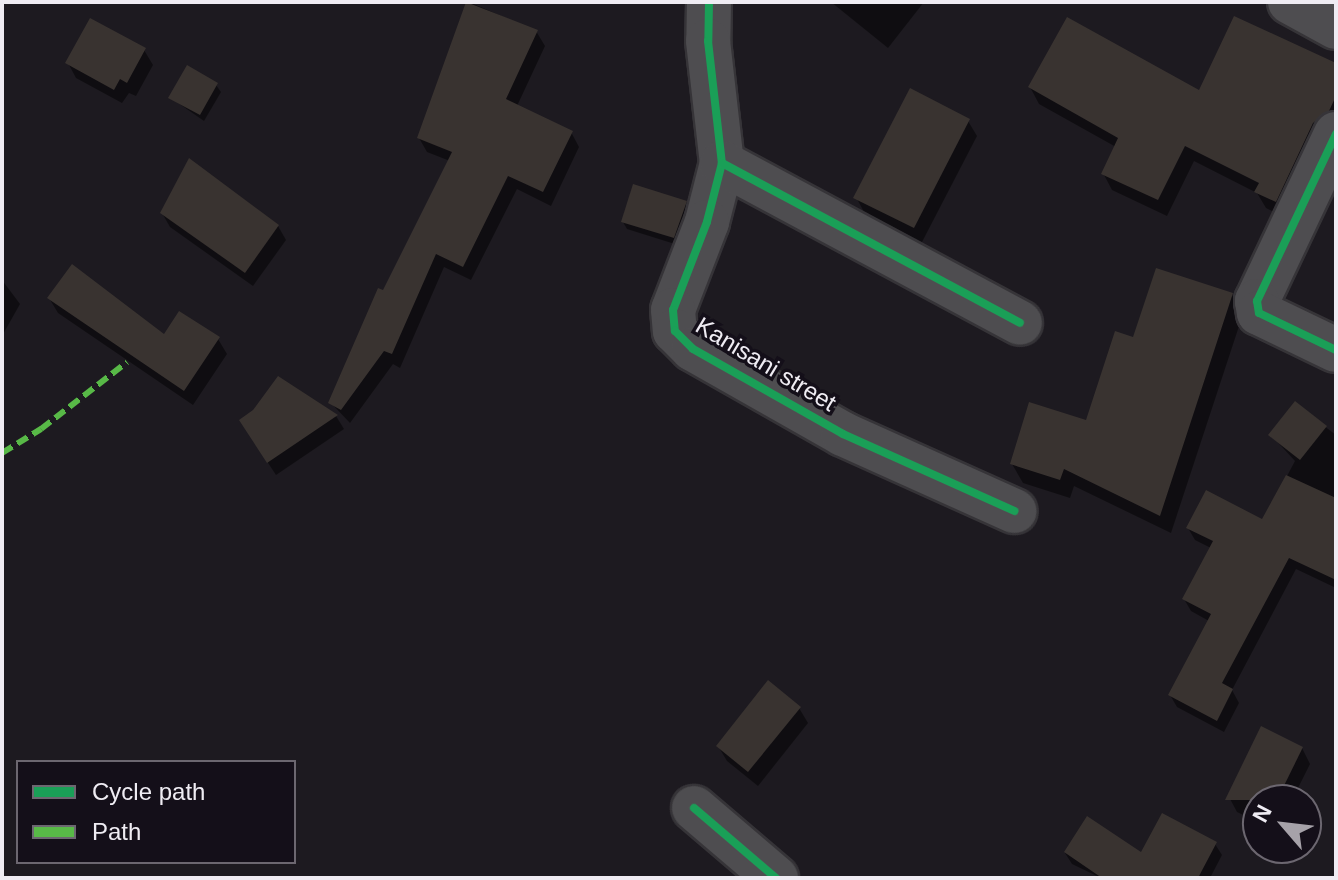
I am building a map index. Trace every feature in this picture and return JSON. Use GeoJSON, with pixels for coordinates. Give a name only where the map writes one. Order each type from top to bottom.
{"type":"FeatureCollection","features":[{"type":"Feature","properties":{"kind":"street","name":"Kanisani street"},"geometry":{"type":"LineString","coordinates":[[709,2],[708,41],[722,163],[707,222],[673,310],[675,331],[693,349],[843,434],[1014,511]]}},
{"type":"Feature","properties":{"kind":"street"},"geometry":{"type":"LineString","coordinates":[[1290,2],[1336,27]]}},
{"type":"Feature","properties":{"kind":"street"},"geometry":{"type":"LineString","coordinates":[[1336,134],[1257,301],[1259,313],[1336,350]]}},
{"type":"Feature","properties":{"kind":"street"},"geometry":{"type":"LineString","coordinates":[[722,163],[1020,323]]}},
{"type":"Feature","properties":{"kind":"street"},"geometry":{"type":"LineString","coordinates":[[694,808],[776,878]]}},
{"type":"Feature","properties":{"kind":"building"},"geometry":{"type":"Polygon","coordinates":[[[466,2],[538,30],[506,99],[573,131],[543,192],[508,176],[463,267],[436,254],[392,354],[384,351],[341,410],[328,403],[378,288],[383,290],[452,152],[417,138],[466,2]]]}},
{"type":"Feature","properties":{"kind":"building"},"geometry":{"type":"Polygon","coordinates":[[[1234,16],[1336,63],[1336,96],[1329,111],[1313,123],[1276,202],[1254,192],[1259,183],[1185,146],[1158,200],[1101,174],[1118,138],[1028,87],[1067,17],[1199,90],[1234,16]]]}},
{"type":"Feature","properties":{"kind":"building"},"geometry":{"type":"Polygon","coordinates":[[[90,18],[146,48],[127,83],[120,79],[114,90],[65,63],[90,18]]]}},
{"type":"Feature","properties":{"kind":"building"},"geometry":{"type":"Polygon","coordinates":[[[187,65],[218,83],[200,115],[168,98],[187,65]]]}},
{"type":"Feature","properties":{"kind":"building"},"geometry":{"type":"Polygon","coordinates":[[[910,88],[970,119],[914,228],[853,198],[910,88]]]}},
{"type":"Feature","properties":{"kind":"building"},"geometry":{"type":"Polygon","coordinates":[[[189,158],[279,225],[245,273],[160,213],[189,158]]]}},
{"type":"Feature","properties":{"kind":"building"},"geometry":{"type":"Polygon","coordinates":[[[633,184],[687,201],[674,238],[621,222],[633,184]]]}},
{"type":"Feature","properties":{"kind":"building"},"geometry":{"type":"Polygon","coordinates":[[[72,264],[164,334],[179,311],[220,337],[184,391],[47,298],[72,264]]]}},
{"type":"Feature","properties":{"kind":"building"},"geometry":{"type":"Polygon","coordinates":[[[1156,268],[1233,293],[1160,516],[1064,469],[1060,480],[1010,464],[1029,402],[1086,420],[1115,331],[1133,337],[1156,268]]]}},
{"type":"Feature","properties":{"kind":"building"},"geometry":{"type":"Polygon","coordinates":[[[278,376],[338,415],[267,463],[239,420],[253,410],[278,376]]]}},
{"type":"Feature","properties":{"kind":"building"},"geometry":{"type":"Polygon","coordinates":[[[1295,401],[1327,426],[1300,460],[1268,435],[1295,401]]]}},
{"type":"Feature","properties":{"kind":"building"},"geometry":{"type":"Polygon","coordinates":[[[1286,475],[1336,498],[1336,580],[1289,558],[1222,683],[1233,689],[1217,721],[1168,695],[1211,614],[1182,599],[1213,541],[1186,528],[1206,490],[1262,519],[1286,475]]]}},
{"type":"Feature","properties":{"kind":"building"},"geometry":{"type":"Polygon","coordinates":[[[768,680],[801,707],[748,772],[716,746],[768,680]]]}},
{"type":"Feature","properties":{"kind":"building"},"geometry":{"type":"Polygon","coordinates":[[[1261,726],[1303,747],[1285,784],[1242,784],[1242,800],[1225,800],[1261,726]]]}},
{"type":"Feature","properties":{"kind":"building"},"geometry":{"type":"Polygon","coordinates":[[[1162,813],[1217,842],[1198,878],[1102,878],[1064,852],[1087,816],[1141,852],[1162,813]]]}},
{"type":"Feature","properties":{"kind":"marked path"},"geometry":{"type":"LineString","coordinates":[[2,453],[41,429],[127,362]]}},
{"type":"Feature","properties":{"kind":"cycle path"},"geometry":{"type":"LineString","coordinates":[[709,2],[708,41],[722,163],[707,222],[673,310],[675,331],[693,349],[843,434],[1014,511]]}},
{"type":"Feature","properties":{"kind":"cycle path"},"geometry":{"type":"LineString","coordinates":[[1336,134],[1257,301],[1259,313],[1336,350]]}},
{"type":"Feature","properties":{"kind":"cycle path"},"geometry":{"type":"LineString","coordinates":[[722,163],[1020,323]]}},
{"type":"Feature","properties":{"kind":"cycle path"},"geometry":{"type":"LineString","coordinates":[[694,808],[776,878]]}}]}
